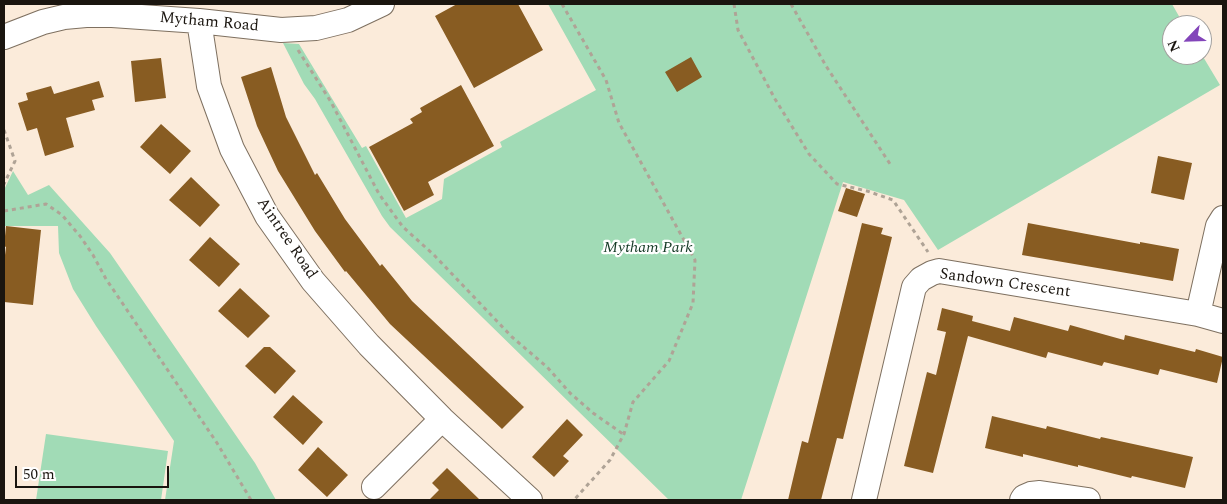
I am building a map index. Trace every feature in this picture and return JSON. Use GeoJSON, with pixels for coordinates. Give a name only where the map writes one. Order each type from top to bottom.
{"type":"FeatureCollection","features":[{"type":"Feature","properties":{"kind":"street","name":"Mytham Road"},"geometry":{"type":"LineString","coordinates":[[4,37],[43,22],[64,17],[86,15],[199,21],[281,30],[316,28],[348,20],[382,4]]}},
{"type":"Feature","properties":{"kind":"street","name":"Aintree Road"},"geometry":{"type":"LineString","coordinates":[[199,21],[209,86],[232,148],[267,216],[313,281],[369,345],[442,419],[530,500]]}},
{"type":"Feature","properties":{"kind":"street"},"geometry":{"type":"LineString","coordinates":[[1198,314],[1218,226],[1223,218]]}},
{"type":"Feature","properties":{"kind":"street","name":"Sandown Crescent"},"geometry":{"type":"LineString","coordinates":[[864,500],[914,287],[921,279],[932,273],[939,272],[1198,314],[1223,321]]}},
{"type":"Feature","properties":{"kind":"street"},"geometry":{"type":"LineString","coordinates":[[374,487],[442,419]]}},
{"type":"Feature","properties":{"kind":"street"},"geometry":{"type":"LineString","coordinates":[[1017,497],[1040,493],[1088,500]]}},
{"type":"Feature","properties":{"kind":"path"},"geometry":{"type":"LineString","coordinates":[[562,4],[606,80],[620,123],[695,260],[693,303],[669,360],[633,402],[624,434],[610,460],[574,500]]}},
{"type":"Feature","properties":{"kind":"path"},"geometry":{"type":"LineString","coordinates":[[734,4],[738,30],[775,99],[809,154],[837,184],[867,191],[893,200],[927,249],[932,273]]}},
{"type":"Feature","properties":{"kind":"path"},"geometry":{"type":"LineString","coordinates":[[790,4],[826,66],[892,168]]}},
{"type":"Feature","properties":{"kind":"path"},"geometry":{"type":"LineString","coordinates":[[290,29],[293,42],[331,102],[379,194],[403,227],[434,255],[512,337],[546,367],[570,393],[593,413],[624,434]]}},
{"type":"Feature","properties":{"kind":"path"},"geometry":{"type":"LineString","coordinates":[[4,130],[15,161],[4,184]]}},
{"type":"Feature","properties":{"kind":"path"},"geometry":{"type":"LineString","coordinates":[[4,211],[46,204],[62,215],[80,236],[93,255],[106,280],[217,443],[251,500]]}},
{"type":"Feature","properties":{"kind":"green space","name":"Mytham Park"},"geometry":{"type":"Polygon","coordinates":[[[548,4],[1172,4],[1178,15],[1162,15],[1162,65],[1208,65],[1220,85],[938,250],[904,200],[843,182],[741,500],[669,500],[390,227],[315,99],[304,84],[283,43],[299,44],[362,148],[366,146],[406,218],[442,199],[444,179],[502,147],[500,142],[596,90],[548,4]]]}},
{"type":"Feature","properties":{"kind":"green space"},"geometry":{"type":"Polygon","coordinates":[[[13,171],[28,195],[49,185],[110,253],[255,463],[276,500],[165,500],[174,441],[73,289],[59,253],[58,226],[4,226],[4,190],[13,171]]]}},
{"type":"Feature","properties":{"kind":"green space"},"geometry":{"type":"Polygon","coordinates":[[[46,434],[168,451],[161,500],[36,500],[46,434]]]}},
{"type":"Feature","properties":{"kind":"building"},"geometry":{"type":"Polygon","coordinates":[[[457,4],[518,4],[543,50],[474,88],[435,16],[457,4]]]}},
{"type":"Feature","properties":{"kind":"building"},"geometry":{"type":"Polygon","coordinates":[[[691,57],[702,77],[677,92],[665,72],[691,57]]]}},
{"type":"Feature","properties":{"kind":"building"},"geometry":{"type":"Polygon","coordinates":[[[161,58],[166,98],[135,102],[131,61],[161,58]]]}},
{"type":"Feature","properties":{"kind":"building"},"geometry":{"type":"Polygon","coordinates":[[[271,67],[286,117],[315,175],[317,173],[345,219],[380,266],[382,264],[412,301],[524,407],[502,429],[390,324],[345,272],[315,231],[278,171],[257,126],[241,77],[271,67]]]}},
{"type":"Feature","properties":{"kind":"building"},"geometry":{"type":"Polygon","coordinates":[[[99,81],[104,97],[92,100],[95,110],[66,118],[74,147],[45,156],[37,128],[27,131],[18,103],[28,100],[26,93],[51,86],[54,94],[99,81]]]}},
{"type":"Feature","properties":{"kind":"building"},"geometry":{"type":"Polygon","coordinates":[[[461,85],[494,146],[428,182],[434,195],[404,211],[369,147],[413,123],[410,119],[422,112],[420,108],[461,85]]]}},
{"type":"Feature","properties":{"kind":"building"},"geometry":{"type":"Polygon","coordinates":[[[161,124],[191,151],[170,174],[140,147],[161,124]]]}},
{"type":"Feature","properties":{"kind":"building"},"geometry":{"type":"Polygon","coordinates":[[[1158,156],[1192,163],[1184,200],[1151,193],[1158,156]]]}},
{"type":"Feature","properties":{"kind":"building"},"geometry":{"type":"Polygon","coordinates":[[[191,177],[220,205],[200,227],[169,200],[191,177]]]}},
{"type":"Feature","properties":{"kind":"building"},"geometry":{"type":"Polygon","coordinates":[[[846,188],[865,194],[857,217],[838,211],[846,188]]]}},
{"type":"Feature","properties":{"kind":"building"},"geometry":{"type":"Polygon","coordinates":[[[862,223],[883,228],[881,234],[892,237],[843,439],[837,438],[821,500],[788,500],[802,441],[808,443],[862,223]]]}},
{"type":"Feature","properties":{"kind":"building"},"geometry":{"type":"Polygon","coordinates":[[[1028,223],[1140,244],[1140,242],[1179,249],[1173,281],[1022,255],[1028,223]]]}},
{"type":"Feature","properties":{"kind":"building"},"geometry":{"type":"Polygon","coordinates":[[[6,226],[41,230],[33,305],[4,302],[6,226]]]}},
{"type":"Feature","properties":{"kind":"building"},"geometry":{"type":"Polygon","coordinates":[[[210,237],[240,264],[219,287],[189,260],[210,237]]]}},
{"type":"Feature","properties":{"kind":"building"},"geometry":{"type":"Polygon","coordinates":[[[240,288],[270,316],[248,338],[218,311],[240,288]]]}},
{"type":"Feature","properties":{"kind":"building"},"geometry":{"type":"Polygon","coordinates":[[[942,308],[973,316],[972,321],[1010,331],[1014,317],[1068,331],[1070,325],[1124,340],[1125,335],[1195,352],[1196,349],[1223,357],[1217,383],[1160,369],[1158,375],[1104,362],[1102,366],[1048,352],[1046,358],[968,336],[933,473],[904,466],[927,372],[936,375],[946,332],[937,330],[942,308]]]}},
{"type":"Feature","properties":{"kind":"building"},"geometry":{"type":"Polygon","coordinates":[[[264,347],[270,347],[296,371],[275,394],[245,366],[264,347]]]}},
{"type":"Feature","properties":{"kind":"building"},"geometry":{"type":"Polygon","coordinates":[[[293,395],[323,422],[303,445],[273,417],[293,395]]]}},
{"type":"Feature","properties":{"kind":"building"},"geometry":{"type":"Polygon","coordinates":[[[992,416],[1046,429],[1047,426],[1100,439],[1101,437],[1193,457],[1185,488],[1023,454],[1023,457],[985,448],[992,416]]]}},
{"type":"Feature","properties":{"kind":"building"},"geometry":{"type":"Polygon","coordinates":[[[567,419],[583,435],[563,456],[569,461],[554,477],[532,457],[567,419]]]}},
{"type":"Feature","properties":{"kind":"building"},"geometry":{"type":"Polygon","coordinates":[[[318,447],[348,475],[327,497],[298,470],[318,447]]]}},
{"type":"Feature","properties":{"kind":"building"},"geometry":{"type":"Polygon","coordinates":[[[447,468],[480,500],[429,500],[439,490],[432,483],[447,468]]]}}]}
